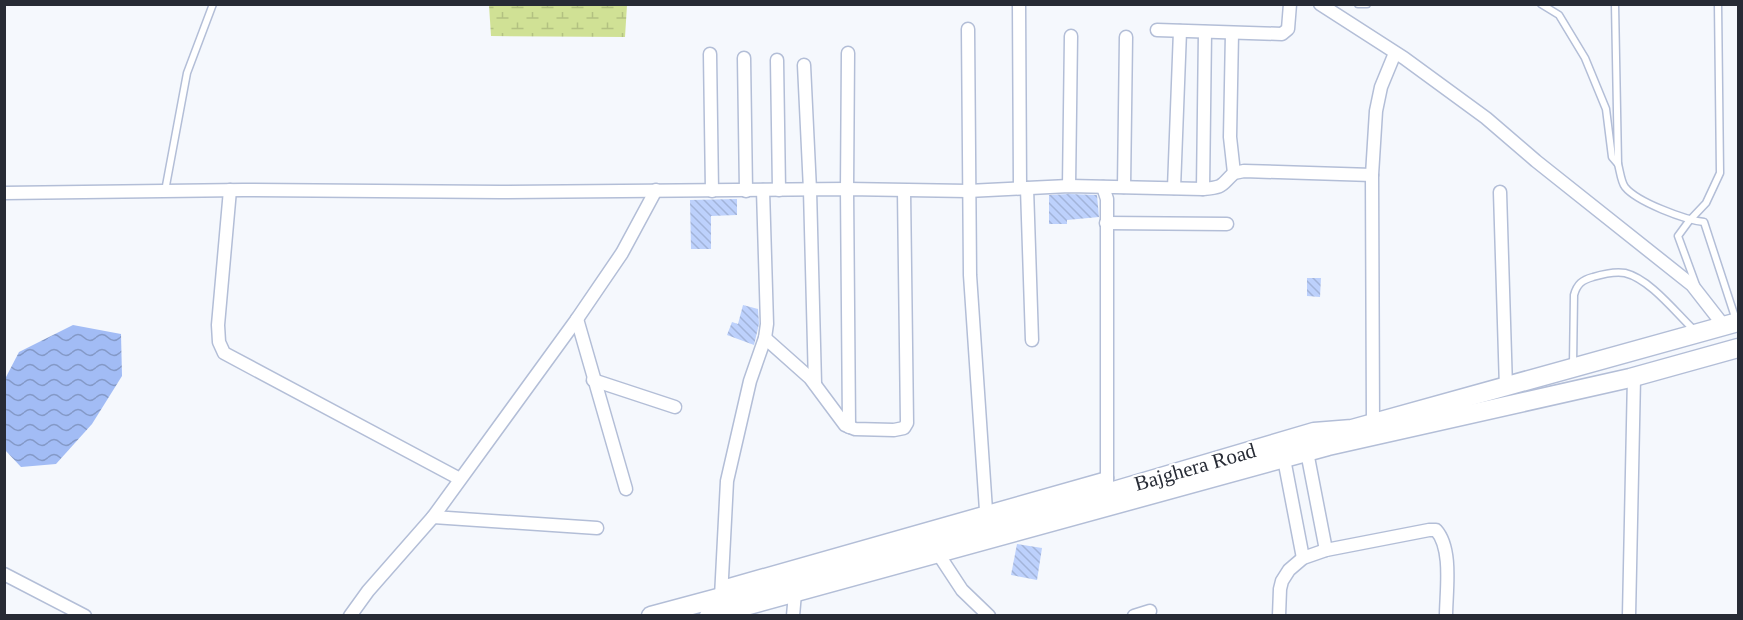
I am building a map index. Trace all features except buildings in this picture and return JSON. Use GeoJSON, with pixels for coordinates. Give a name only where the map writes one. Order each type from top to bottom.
{"type":"FeatureCollection","features":[{"type":"Feature","properties":{"kind":"main road","name":"Bajghera Road"},"geometry":{"type":"LineString","coordinates":[[709,615],[795,593],[934,547],[986,518],[1314,432],[1352,429],[1733,323]]}},
{"type":"Feature","properties":{"kind":"main road","name":"Bajghera Road"},"geometry":{"type":"LineString","coordinates":[[651,615],[722,592],[934,547],[1328,446],[1634,377],[1738,348]]}},
{"type":"Feature","properties":{"kind":"main road"},"geometry":{"type":"LineString","coordinates":[[1573,368],[1574,391]]}},
{"type":"Feature","properties":{"kind":"street"},"geometry":{"type":"LineString","coordinates":[[1019,4],[1024,188],[1032,340]]}},
{"type":"Feature","properties":{"kind":"street"},"geometry":{"type":"LineString","coordinates":[[1157,30],[1285,33],[1288,29],[1290,4]]}},
{"type":"Feature","properties":{"kind":"street"},"geometry":{"type":"LineString","coordinates":[[1320,4],[1395,53],[1486,118],[1536,161],[1692,285],[1733,323]]}},
{"type":"Feature","properties":{"kind":"street"},"geometry":{"type":"LineString","coordinates":[[763,190],[768,304],[765,338],[750,381],[727,481],[722,592],[986,518],[970,275],[968,29]]}},
{"type":"Feature","properties":{"kind":"street"},"geometry":{"type":"LineString","coordinates":[[1174,188],[1180,31]]}},
{"type":"Feature","properties":{"kind":"street"},"geometry":{"type":"LineString","coordinates":[[1203,189],[1204,32]]}},
{"type":"Feature","properties":{"kind":"street"},"geometry":{"type":"LineString","coordinates":[[4,193],[230,190],[500,192],[847,189],[968,191],[1069,186],[1203,189],[1221,187],[1234,173],[1230,137],[1232,33]]}},
{"type":"Feature","properties":{"kind":"street"},"geometry":{"type":"LineString","coordinates":[[1069,186],[1071,36]]}},
{"type":"Feature","properties":{"kind":"street"},"geometry":{"type":"LineString","coordinates":[[1124,187],[1126,37]]}},
{"type":"Feature","properties":{"kind":"street"},"geometry":{"type":"LineString","coordinates":[[848,53],[849,428]]}},
{"type":"Feature","properties":{"kind":"street"},"geometry":{"type":"LineString","coordinates":[[1373,423],[1372,175],[1378,99],[1395,53]]}},
{"type":"Feature","properties":{"kind":"street"},"geometry":{"type":"LineString","coordinates":[[710,54],[712,191]]}},
{"type":"Feature","properties":{"kind":"street"},"geometry":{"type":"LineString","coordinates":[[744,58],[746,191]]}},
{"type":"Feature","properties":{"kind":"street"},"geometry":{"type":"LineString","coordinates":[[777,60],[778,190]]}},
{"type":"Feature","properties":{"kind":"street"},"geometry":{"type":"LineString","coordinates":[[804,65],[815,384]]}},
{"type":"Feature","properties":{"kind":"street"},"geometry":{"type":"LineString","coordinates":[[1234,173],[1244,171],[1372,175]]}},
{"type":"Feature","properties":{"kind":"street"},"geometry":{"type":"LineString","coordinates":[[1103,187],[1107,199],[1107,485]]}},
{"type":"Feature","properties":{"kind":"street"},"geometry":{"type":"LineString","coordinates":[[230,190],[218,326],[219,342],[224,353],[460,479]]}},
{"type":"Feature","properties":{"kind":"street"},"geometry":{"type":"LineString","coordinates":[[350,615],[433,517],[577,319],[622,252],[656,190]]}},
{"type":"Feature","properties":{"kind":"street"},"geometry":{"type":"LineString","coordinates":[[765,338],[815,384],[841,421],[849,428],[900,430],[904,428],[907,423],[904,191]]}},
{"type":"Feature","properties":{"kind":"street"},"geometry":{"type":"LineString","coordinates":[[1500,192],[1506,387]]}},
{"type":"Feature","properties":{"kind":"street"},"geometry":{"type":"LineString","coordinates":[[1106,223],[1227,224]]}},
{"type":"Feature","properties":{"kind":"street"},"geometry":{"type":"LineString","coordinates":[[577,319],[626,489]]}},
{"type":"Feature","properties":{"kind":"street"},"geometry":{"type":"LineString","coordinates":[[1629,615],[1634,377]]}},
{"type":"Feature","properties":{"kind":"street"},"geometry":{"type":"LineString","coordinates":[[593,380],[675,406]]}},
{"type":"Feature","properties":{"kind":"street"},"geometry":{"type":"LineString","coordinates":[[1307,452],[1326,550]]}},
{"type":"Feature","properties":{"kind":"street"},"geometry":{"type":"LineString","coordinates":[[1284,459],[1303,558]]}},
{"type":"Feature","properties":{"kind":"street"},"geometry":{"type":"LineString","coordinates":[[433,517],[597,528]]}},
{"type":"Feature","properties":{"kind":"street"},"geometry":{"type":"LineString","coordinates":[[1279,615],[1282,581],[1289,570],[1303,558],[1326,550],[1436,530],[1444,542],[1446,552],[1446,615]]}},
{"type":"Feature","properties":{"kind":"street"},"geometry":{"type":"LineString","coordinates":[[934,547],[962,590],[989,615]]}},
{"type":"Feature","properties":{"kind":"street"},"geometry":{"type":"LineString","coordinates":[[4,574],[86,615]]}},
{"type":"Feature","properties":{"kind":"street"},"geometry":{"type":"LineString","coordinates":[[793,615],[795,593]]}},
{"type":"Feature","properties":{"kind":"street"},"geometry":{"type":"LineString","coordinates":[[1134,615],[1150,611]]}},
{"type":"Feature","properties":{"kind":"lane"},"geometry":{"type":"LineString","coordinates":[[165,191],[187,73],[213,4]]}},
{"type":"Feature","properties":{"kind":"lane"},"geometry":{"type":"LineString","coordinates":[[1358,4],[1367,4]]}},
{"type":"Feature","properties":{"kind":"lane"},"geometry":{"type":"LineString","coordinates":[[1541,4],[1559,15],[1585,58],[1606,109],[1612,157],[1618,165]]}},
{"type":"Feature","properties":{"kind":"lane"},"geometry":{"type":"LineString","coordinates":[[1615,4],[1618,165],[1625,187],[1647,202],[1689,221],[1704,222],[1733,323]]}},
{"type":"Feature","properties":{"kind":"lane"},"geometry":{"type":"LineString","coordinates":[[1700,294],[1678,236],[1706,203],[1720,173],[1718,4]]}},
{"type":"Feature","properties":{"kind":"lane"},"geometry":{"type":"LineString","coordinates":[[1573,368],[1575,289],[1580,282],[1602,274],[1623,273],[1639,279],[1697,333]]}},
{"type":"Feature","properties":{"kind":"green space"},"geometry":{"type":"Polygon","coordinates":[[[489,5],[627,5],[625,37],[491,36],[489,5]]]}},
{"type":"Feature","properties":{"kind":"water"},"geometry":{"type":"Polygon","coordinates":[[[73,325],[121,334],[122,376],[92,424],[56,464],[21,467],[5,450],[5,379],[19,352],[73,325]]]}}]}
